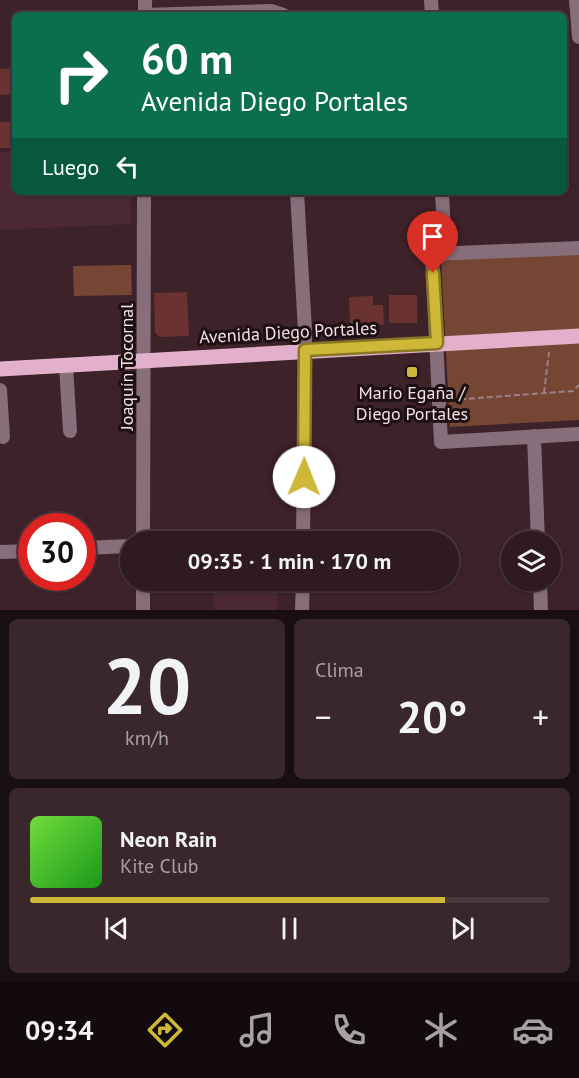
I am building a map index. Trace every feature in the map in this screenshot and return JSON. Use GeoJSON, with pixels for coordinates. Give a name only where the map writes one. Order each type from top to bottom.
{"type":"FeatureCollection","features":[{"type":"Feature","properties":{"kind":"main road","name":"Avenida Diego Portales"},"geometry":{"type":"LineString","coordinates":[[0,369],[579,336]]}},
{"type":"Feature","properties":{"kind":"street"},"geometry":{"type":"LineString","coordinates":[[576,0],[579,37]]}},
{"type":"Feature","properties":{"kind":"street"},"geometry":{"type":"LineString","coordinates":[[240,12],[274,12]]}},
{"type":"Feature","properties":{"kind":"street","name":"Joaquín Tocornal"},"geometry":{"type":"LineString","coordinates":[[143,531],[144,195]]}},
{"type":"Feature","properties":{"kind":"street"},"geometry":{"type":"LineString","coordinates":[[297,195],[305,350],[303,531]]}},
{"type":"Feature","properties":{"kind":"street"},"geometry":{"type":"LineString","coordinates":[[442,195],[445,254]]}},
{"type":"Feature","properties":{"kind":"street"},"geometry":{"type":"LineString","coordinates":[[579,248],[432,254],[441,442],[579,434]]}},
{"type":"Feature","properties":{"kind":"street"},"geometry":{"type":"LineString","coordinates":[[66,364],[70,431]]}},
{"type":"Feature","properties":{"kind":"street"},"geometry":{"type":"LineString","coordinates":[[0,390],[3,436]]}},
{"type":"Feature","properties":{"kind":"street"},"geometry":{"type":"LineString","coordinates":[[534,436],[538,531]]}},
{"type":"Feature","properties":{"kind":"street"},"geometry":{"type":"LineString","coordinates":[[96,547],[120,546]]}},
{"type":"Feature","properties":{"kind":"street"},"geometry":{"type":"LineString","coordinates":[[0,552],[18,551]]}},
{"type":"Feature","properties":{"kind":"street"},"geometry":{"type":"LineString","coordinates":[[143,591],[143,610]]}},
{"type":"Feature","properties":{"kind":"street"},"geometry":{"type":"LineString","coordinates":[[302,610],[303,591]]}},
{"type":"Feature","properties":{"kind":"street"},"geometry":{"type":"LineString","coordinates":[[540,591],[541,610]]}},
{"type":"Feature","properties":{"kind":"path"},"geometry":{"type":"LineString","coordinates":[[544,393],[549,352]]}},
{"type":"Feature","properties":{"kind":"path"},"geometry":{"type":"LineString","coordinates":[[440,401],[573,391],[579,385]]}},
{"type":"Feature","properties":{"kind":"shaded area"},"geometry":{"type":"Polygon","coordinates":[[[12,151],[12,195],[131,195],[131,224],[0,230],[0,152],[12,151]]]}},
{"type":"Feature","properties":{"kind":"shaded area"},"geometry":{"type":"Polygon","coordinates":[[[579,253],[579,420],[450,427],[441,260],[579,253]]]}},
{"type":"Feature","properties":{"kind":"shaded area"},"geometry":{"type":"Polygon","coordinates":[[[131,265],[132,295],[74,296],[73,266],[131,265]]]}},
{"type":"Feature","properties":{"kind":"shaded area"},"geometry":{"type":"Polygon","coordinates":[[[214,591],[277,591],[277,610],[214,610],[214,591]]]}},
{"type":"Feature","properties":{"kind":"building"},"geometry":{"type":"Polygon","coordinates":[[[12,68],[12,94],[0,95],[0,69],[12,68]]]}},
{"type":"Feature","properties":{"kind":"building"},"geometry":{"type":"Polygon","coordinates":[[[0,122],[12,122],[12,148],[0,148],[0,122]]]}},
{"type":"Feature","properties":{"kind":"building"},"geometry":{"type":"Polygon","coordinates":[[[187,292],[189,336],[159,337],[155,332],[154,293],[187,292]]]}},
{"type":"Feature","properties":{"kind":"building"},"geometry":{"type":"Polygon","coordinates":[[[389,295],[417,295],[417,323],[389,323],[389,295]]]}},
{"type":"Feature","properties":{"kind":"building"},"geometry":{"type":"Polygon","coordinates":[[[373,296],[373,305],[383,305],[384,325],[350,326],[349,297],[373,296]]]}},
{"type":"Feature","properties":{"kind":"place","name":"Mario Egaña / Diego Portales"},"geometry":{"type":"Point","coordinates":[412,372]}},
{"type":"Feature","properties":{"kind":"route"},"geometry":{"type":"LineString","coordinates":[[304,477],[305,350],[437,343],[433,273]]}}]}
